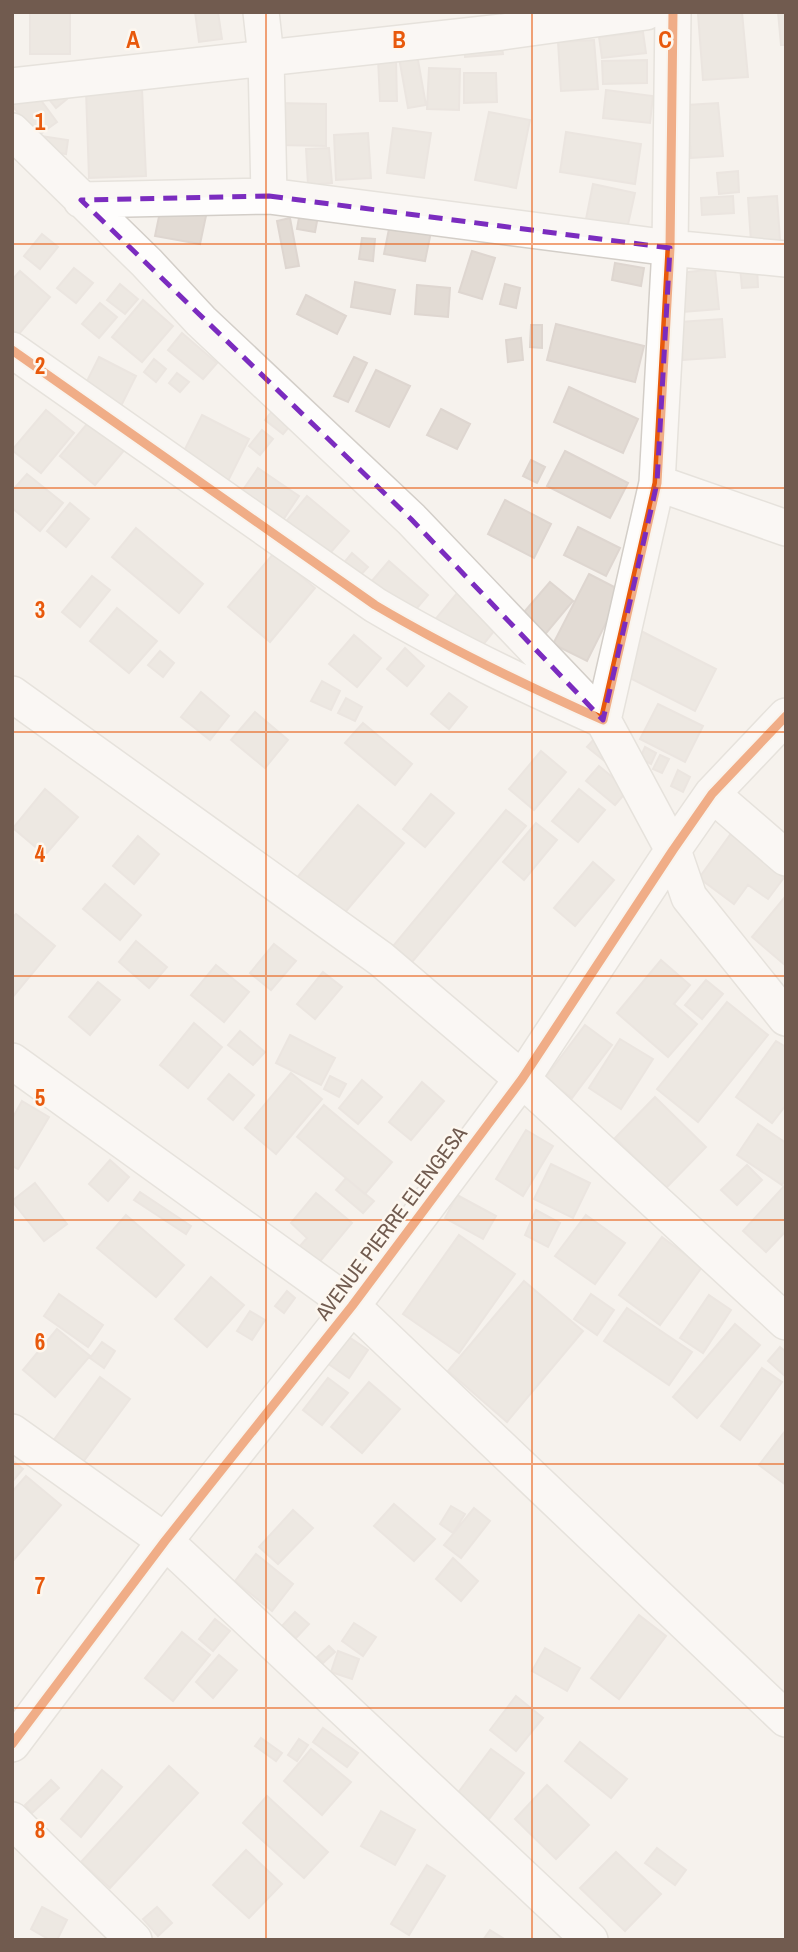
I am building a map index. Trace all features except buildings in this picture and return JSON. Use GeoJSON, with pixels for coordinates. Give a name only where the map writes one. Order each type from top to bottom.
{"type":"FeatureCollection","features":[{"type":"Feature","properties":{"kind":"street"},"geometry":{"type":"LineString","coordinates":[[261,12],[266,57],[269,196]]}},
{"type":"Feature","properties":{"kind":"street"},"geometry":{"type":"LineString","coordinates":[[12,86],[502,32],[646,12]]}},
{"type":"Feature","properties":{"kind":"street"},"geometry":{"type":"LineString","coordinates":[[603,720],[657,483],[670,248],[673,12]]}},
{"type":"Feature","properties":{"kind":"street"},"geometry":{"type":"LineString","coordinates":[[12,131],[147,263],[201,321],[411,519],[603,720],[673,850],[689,897],[786,1018]]}},
{"type":"Feature","properties":{"kind":"street"},"geometry":{"type":"LineString","coordinates":[[81,200],[269,196],[670,248],[786,260]]}},
{"type":"Feature","properties":{"kind":"street"},"geometry":{"type":"LineString","coordinates":[[12,350],[375,605],[486,667],[603,720]]}},
{"type":"Feature","properties":{"kind":"street"},"geometry":{"type":"LineString","coordinates":[[657,483],[786,528]]}},
{"type":"Feature","properties":{"kind":"street"},"geometry":{"type":"LineString","coordinates":[[12,694],[381,960],[522,1079],[786,1322]]}},
{"type":"Feature","properties":{"kind":"street","name":"AVENUE PIERRE ELENGESA"},"geometry":{"type":"LineString","coordinates":[[12,1744],[165,1541],[352,1306],[522,1079],[712,794],[786,716]]}},
{"type":"Feature","properties":{"kind":"street"},"geometry":{"type":"LineString","coordinates":[[712,794],[786,858]]}},
{"type":"Feature","properties":{"kind":"street"},"geometry":{"type":"LineString","coordinates":[[12,1061],[352,1306],[786,1719]]}},
{"type":"Feature","properties":{"kind":"street"},"geometry":{"type":"LineString","coordinates":[[12,1432],[165,1541],[590,1940]]}},
{"type":"Feature","properties":{"kind":"street"},"geometry":{"type":"LineString","coordinates":[[12,1820],[134,1940]]}},
{"type":"Feature","properties":{"kind":"highlighted area"},"geometry":{"type":"Polygon","coordinates":[[[269,196],[670,248],[657,483],[603,720],[411,519],[81,200],[269,196]]]}},
{"type":"Feature","properties":{"kind":"cycle path"},"geometry":{"type":"LineString","coordinates":[[12,350],[375,605],[488,666],[603,720],[657,483],[670,248],[673,12]]}},
{"type":"Feature","properties":{"kind":"cycle path"},"geometry":{"type":"LineString","coordinates":[[12,1744],[165,1541],[352,1306],[522,1079],[712,794],[786,716]]}}]}
